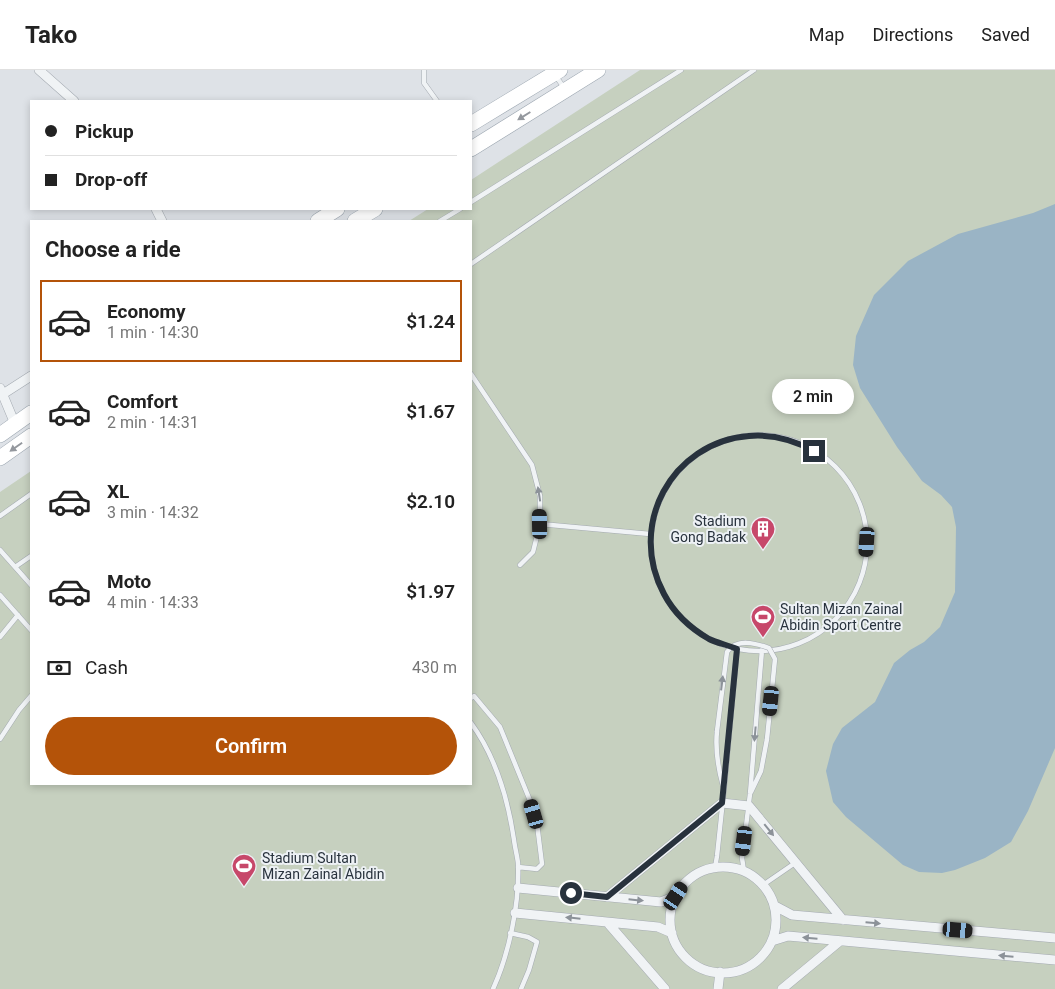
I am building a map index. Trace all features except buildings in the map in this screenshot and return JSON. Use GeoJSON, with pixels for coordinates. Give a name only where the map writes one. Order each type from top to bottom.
{"type":"FeatureCollection","features":[{"type":"Feature","properties":{"kind":"main road"},"geometry":{"type":"LineString","coordinates":[[472,148],[598,70]]}},
{"type":"Feature","properties":{"kind":"main road"},"geometry":{"type":"LineString","coordinates":[[472,123],[555,71]]}},
{"type":"Feature","properties":{"kind":"main road"},"geometry":{"type":"LineString","coordinates":[[320,220],[335,210]]}},
{"type":"Feature","properties":{"kind":"main road"},"geometry":{"type":"LineString","coordinates":[[360,218],[373,210]]}},
{"type":"Feature","properties":{"kind":"main road"},"geometry":{"type":"LineString","coordinates":[[0,435],[30,414]]}},
{"type":"Feature","properties":{"kind":"main road"},"geometry":{"type":"LineString","coordinates":[[0,458],[30,437]]}},
{"type":"Feature","properties":{"kind":"street"},"geometry":{"type":"LineString","coordinates":[[39,70],[73,100]]}},
{"type":"Feature","properties":{"kind":"street"},"geometry":{"type":"LineString","coordinates":[[15,424],[1,391],[30,376]]}},
{"type":"Feature","properties":{"kind":"street"},"geometry":{"type":"LineString","coordinates":[[607,897],[722,803],[748,806],[842,920]]}},
{"type":"Feature","properties":{"kind":"street"},"geometry":{"type":"LineString","coordinates":[[724,867],[744,871],[754,877],[770,894],[775,906],[776,924],[772,941],[763,955],[751,965],[736,971],[720,972],[707,970],[695,964],[685,956],[677,945],[672,933],[670,921],[676,896],[692,877],[714,868],[724,867]]}},
{"type":"Feature","properties":{"kind":"street"},"geometry":{"type":"LineString","coordinates":[[518,888],[660,902],[676,896]]}},
{"type":"Feature","properties":{"kind":"street"},"geometry":{"type":"LineString","coordinates":[[775,906],[792,916],[1055,938]]}},
{"type":"Feature","properties":{"kind":"street"},"geometry":{"type":"LineString","coordinates":[[515,913],[658,927],[672,933]]}},
{"type":"Feature","properties":{"kind":"street"},"geometry":{"type":"LineString","coordinates":[[607,922],[665,989]]}},
{"type":"Feature","properties":{"kind":"street"},"geometry":{"type":"LineString","coordinates":[[772,941],[788,936],[1055,960]]}},
{"type":"Feature","properties":{"kind":"street"},"geometry":{"type":"LineString","coordinates":[[782,989],[840,941]]}},
{"type":"Feature","properties":{"kind":"street"},"geometry":{"type":"LineString","coordinates":[[718,989],[720,972]]}},
{"type":"Feature","properties":{"kind":"lane"},"geometry":{"type":"LineString","coordinates":[[424,70],[424,83],[436,100]]}},
{"type":"Feature","properties":{"kind":"lane"},"geometry":{"type":"LineString","coordinates":[[472,201],[681,70]]}},
{"type":"Feature","properties":{"kind":"lane"},"geometry":{"type":"LineString","coordinates":[[472,263],[754,70]]}},
{"type":"Feature","properties":{"kind":"lane"},"geometry":{"type":"LineString","coordinates":[[555,71],[566,90]]}},
{"type":"Feature","properties":{"kind":"lane"},"geometry":{"type":"LineString","coordinates":[[442,220],[458,210]]}},
{"type":"Feature","properties":{"kind":"lane"},"geometry":{"type":"LineString","coordinates":[[472,375],[532,465],[540,496],[540,524],[533,552],[520,565]]}},
{"type":"Feature","properties":{"kind":"lane"},"geometry":{"type":"LineString","coordinates":[[758,435],[782,438],[804,445],[814,451],[834,466],[849,484],[864,518],[867,542],[864,566],[857,589],[844,609],[817,634],[795,644],[766,650],[737,649],[710,639],[688,625],[670,605],[654,573],[650,553],[652,523],[663,491],[684,464],[693,457],[722,441],[758,435]]}},
{"type":"Feature","properties":{"kind":"lane"},"geometry":{"type":"LineString","coordinates":[[0,516],[30,495]]}},
{"type":"Feature","properties":{"kind":"lane"},"geometry":{"type":"LineString","coordinates":[[540,524],[650,534]]}},
{"type":"Feature","properties":{"kind":"lane"},"geometry":{"type":"LineString","coordinates":[[0,550],[30,584]]}},
{"type":"Feature","properties":{"kind":"lane"},"geometry":{"type":"LineString","coordinates":[[15,567],[30,557]]}},
{"type":"Feature","properties":{"kind":"lane"},"geometry":{"type":"LineString","coordinates":[[0,595],[30,629]]}},
{"type":"Feature","properties":{"kind":"lane"},"geometry":{"type":"LineString","coordinates":[[0,637],[18,615]]}},
{"type":"Feature","properties":{"kind":"lane"},"geometry":{"type":"LineString","coordinates":[[724,790],[717,760],[716,732],[727,652],[739,643],[759,645],[769,648],[775,659],[767,739],[761,771],[750,794]]}},
{"type":"Feature","properties":{"kind":"lane"},"geometry":{"type":"LineString","coordinates":[[714,868],[724,790],[737,649]]}},
{"type":"Feature","properties":{"kind":"lane"},"geometry":{"type":"LineString","coordinates":[[744,871],[742,858],[750,794],[762,650]]}},
{"type":"Feature","properties":{"kind":"lane"},"geometry":{"type":"LineString","coordinates":[[472,697],[474,696],[500,727],[531,804],[537,824],[542,864],[538,869],[518,867]]}},
{"type":"Feature","properties":{"kind":"lane"},"geometry":{"type":"LineString","coordinates":[[0,739],[30,697]]}},
{"type":"Feature","properties":{"kind":"lane"},"geometry":{"type":"LineString","coordinates":[[472,725],[488,751],[501,782],[511,822],[518,867],[515,913],[500,974],[493,989]]}},
{"type":"Feature","properties":{"kind":"lane"},"geometry":{"type":"LineString","coordinates":[[763,885],[796,862]]}},
{"type":"Feature","properties":{"kind":"lane"},"geometry":{"type":"LineString","coordinates":[[510,934],[528,936],[537,942],[521,989]]}},
{"type":"Feature","properties":{"kind":"green space","name":"Sultan Mizan Zainal Abidin Sport Centre"},"geometry":{"type":"Polygon","coordinates":[[[640,70],[1055,70],[1055,989],[0,989],[0,492],[30,472],[30,785],[472,785],[472,220],[411,220],[426,210],[472,210],[472,179],[640,70]]]}},
{"type":"Feature","properties":{"kind":"water"},"geometry":{"type":"Polygon","coordinates":[[[1055,204],[1055,748],[1028,811],[1011,842],[985,858],[955,870],[942,873],[919,872],[903,865],[846,817],[833,802],[826,771],[833,744],[842,728],[875,702],[894,663],[924,642],[940,627],[955,592],[956,527],[952,507],[941,495],[922,481],[897,447],[860,388],[853,365],[856,336],[874,295],[908,261],[958,234],[1033,213],[1055,204]]]}},
{"type":"Feature","properties":{"kind":"place","name":"Stadium Gong Badak"},"geometry":{"type":"Point","coordinates":[763,550]}},
{"type":"Feature","properties":{"kind":"place","name":"Sultan Mizan Zainal Abidin Sport Centre"},"geometry":{"type":"Point","coordinates":[763,638]}},
{"type":"Feature","properties":{"kind":"place","name":"Stadium Sultan Mizan Zainal Abidin"},"geometry":{"type":"Point","coordinates":[244,887]}},
{"type":"Feature","properties":{"kind":"route"},"geometry":{"type":"LineString","coordinates":[[571,893],[607,897],[722,803],[737,649],[710,639],[688,625],[670,605],[657,582],[650,553],[650,534],[658,501],[663,491],[676,473],[693,457],[712,446],[731,439],[758,435],[782,438],[804,445],[814,451]]}}]}
